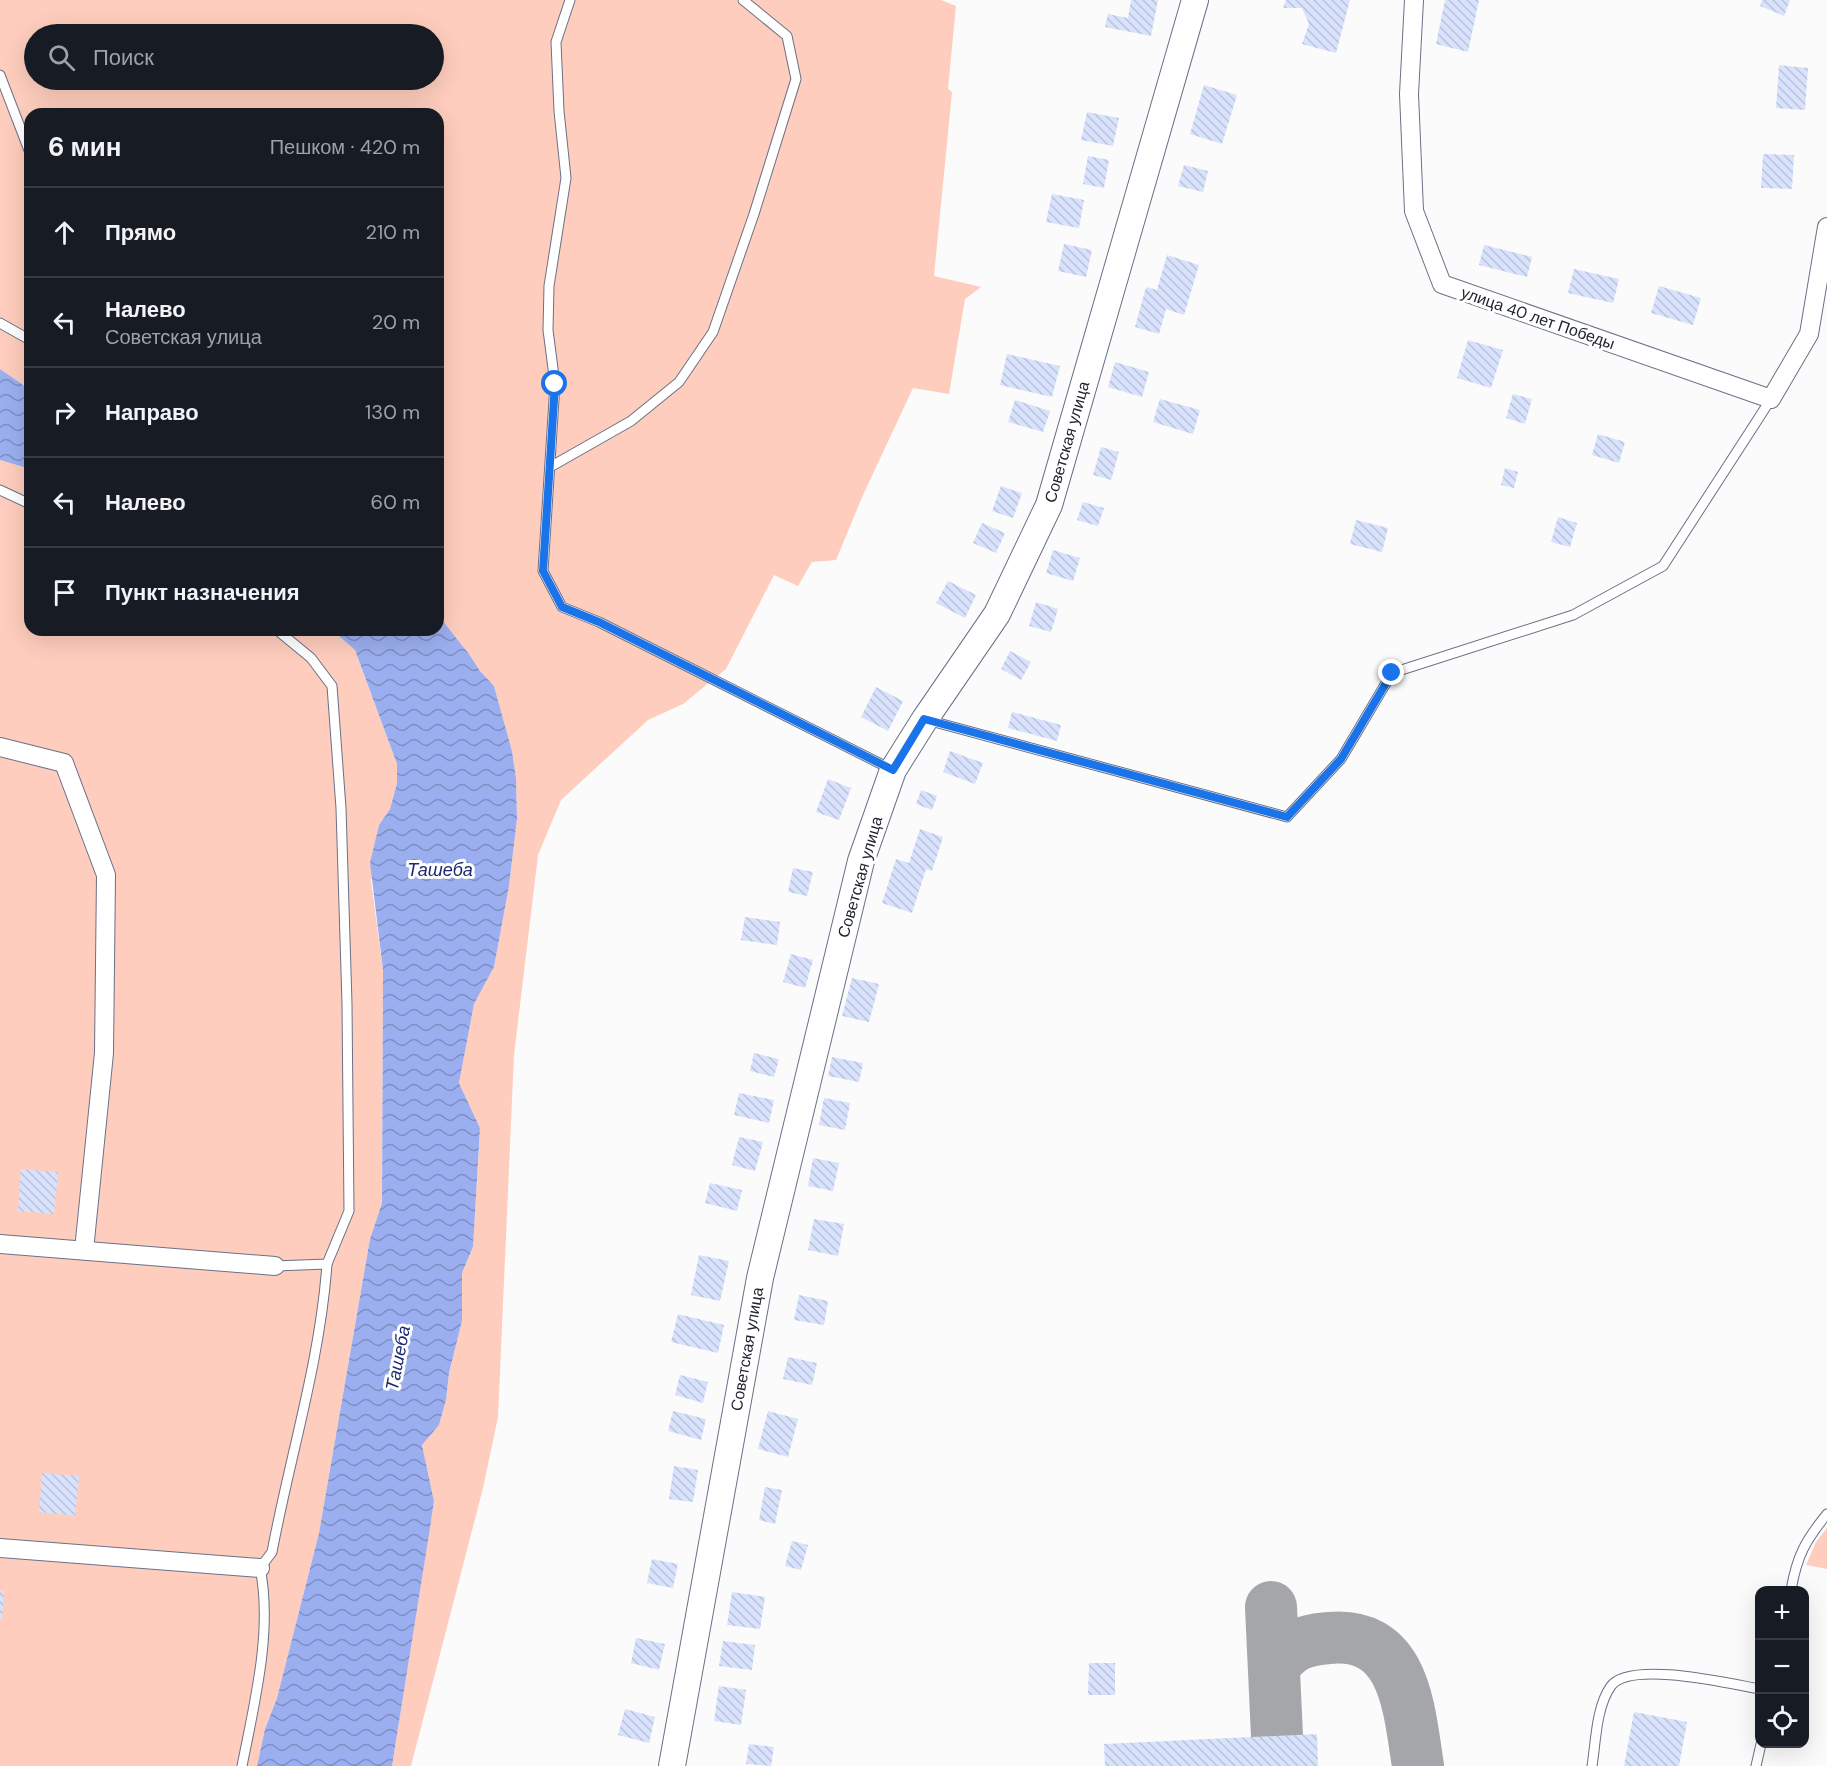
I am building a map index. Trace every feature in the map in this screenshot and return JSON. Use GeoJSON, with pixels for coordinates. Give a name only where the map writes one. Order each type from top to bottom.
{"type":"FeatureCollection","features":[{"type":"Feature","properties":{"kind":"street","name":"Советская улица"},"geometry":{"type":"LineString","coordinates":[[672,1766],[760,1278],[861,861],[893,770],[924,719],[997,614],[1049,505],[1195,0]]}},
{"type":"Feature","properties":{"kind":"street","name":"улица 40 лет Победы"},"geometry":{"type":"LineString","coordinates":[[1414,0],[1409,94],[1414,211],[1442,285],[1771,399]]}},
{"type":"Feature","properties":{"kind":"street"},"geometry":{"type":"LineString","coordinates":[[1771,399],[1809,334],[1827,227]]}},
{"type":"Feature","properties":{"kind":"street"},"geometry":{"type":"LineString","coordinates":[[0,747],[64,763],[106,875],[105,1053],[84,1250]]}},
{"type":"Feature","properties":{"kind":"street"},"geometry":{"type":"LineString","coordinates":[[0,1244],[275,1266]]}},
{"type":"Feature","properties":{"kind":"street"},"geometry":{"type":"LineString","coordinates":[[0,1548],[260,1568]]}},
{"type":"Feature","properties":{"kind":"lane"},"geometry":{"type":"LineString","coordinates":[[570,0],[556,42],[559,111],[566,178],[549,286],[548,330],[555,384],[543,571],[562,607],[599,622],[893,770]]}},
{"type":"Feature","properties":{"kind":"lane"},"geometry":{"type":"LineString","coordinates":[[550,467],[631,421],[679,382],[713,332],[754,214],[796,80],[787,36],[743,0]]}},
{"type":"Feature","properties":{"kind":"lane"},"geometry":{"type":"LineString","coordinates":[[0,75],[24,137]]}},
{"type":"Feature","properties":{"kind":"lane"},"geometry":{"type":"LineString","coordinates":[[0,323],[24,337]]}},
{"type":"Feature","properties":{"kind":"lane"},"geometry":{"type":"LineString","coordinates":[[924,719],[1287,817],[1341,759],[1392,673],[1573,615],[1663,567],[1771,399]]}},
{"type":"Feature","properties":{"kind":"lane"},"geometry":{"type":"LineString","coordinates":[[0,490],[24,501]]}},
{"type":"Feature","properties":{"kind":"lane"},"geometry":{"type":"LineString","coordinates":[[242,1766],[261,1664],[265,1590],[260,1568],[272,1552],[306,1398],[325,1300],[327,1264],[349,1211],[347,1004],[341,808],[332,686],[311,658],[284,636]]}},
{"type":"Feature","properties":{"kind":"lane"},"geometry":{"type":"LineString","coordinates":[[275,1266],[327,1264]]}},
{"type":"Feature","properties":{"kind":"lane"},"geometry":{"type":"LineString","coordinates":[[1792,1586],[1795,1566],[1804,1544],[1827,1514]]}},
{"type":"Feature","properties":{"kind":"lane"},"geometry":{"type":"LineString","coordinates":[[1592,1766],[1606,1694],[1613,1683],[1621,1678],[1636,1674],[1675,1675],[1755,1688]]}},
{"type":"Feature","properties":{"kind":"lane"},"geometry":{"type":"LineString","coordinates":[[1756,1766],[1760,1748]]}},
{"type":"Feature","properties":{"kind":"shaded area"},"geometry":{"type":"Polygon","coordinates":[[[0,0],[941,0],[956,6],[948,89],[952,92],[934,276],[981,287],[965,299],[949,394],[913,388],[863,495],[836,560],[812,562],[798,586],[774,575],[726,669],[683,704],[648,720],[561,800],[538,855],[514,1055],[498,1417],[483,1488],[411,1766],[392,1766],[434,1501],[422,1445],[439,1425],[446,1400],[449,1373],[462,1321],[462,1273],[473,1247],[480,1128],[459,1083],[474,1004],[494,967],[509,886],[517,819],[516,778],[512,751],[494,686],[444,623],[444,108],[24,108],[24,386],[0,369],[0,0]]]}},
{"type":"Feature","properties":{"kind":"shaded area"},"geometry":{"type":"Polygon","coordinates":[[[0,460],[24,467],[24,636],[339,636],[355,650],[397,764],[397,783],[390,809],[379,825],[371,881],[383,970],[382,1203],[370,1239],[319,1533],[277,1698],[265,1729],[257,1766],[0,1766],[0,460]]]}},
{"type":"Feature","properties":{"kind":"shaded area"},"geometry":{"type":"Polygon","coordinates":[[[1827,1528],[1827,1569],[1806,1565],[1816,1542],[1827,1528]]]}},
{"type":"Feature","properties":{"kind":"water"},"geometry":{"type":"Polygon","coordinates":[[[0,369],[24,386],[24,467],[0,460],[0,369]]]}},
{"type":"Feature","properties":{"kind":"water","name":"Ташеба"},"geometry":{"type":"Polygon","coordinates":[[[444,623],[494,686],[512,751],[516,778],[517,819],[509,886],[494,967],[474,1004],[459,1083],[480,1128],[473,1247],[462,1273],[462,1321],[449,1373],[446,1400],[439,1425],[422,1445],[434,1501],[392,1766],[257,1766],[265,1729],[277,1698],[319,1533],[370,1239],[382,1203],[383,970],[370,863],[379,825],[390,809],[397,783],[397,764],[355,650],[339,636],[444,636],[444,623]]]}},
{"type":"Feature","properties":{"kind":"building"},"geometry":{"type":"Polygon","coordinates":[[[1131,0],[1158,0],[1151,36],[1105,27],[1108,14],[1128,18],[1131,0]]]}},
{"type":"Feature","properties":{"kind":"building"},"geometry":{"type":"Polygon","coordinates":[[[1286,0],[1350,0],[1336,53],[1302,44],[1309,24],[1302,8],[1283,8],[1286,0]]]}},
{"type":"Feature","properties":{"kind":"building"},"geometry":{"type":"Polygon","coordinates":[[[1445,0],[1479,0],[1468,52],[1436,44],[1445,0]]]}},
{"type":"Feature","properties":{"kind":"building"},"geometry":{"type":"Polygon","coordinates":[[[1762,0],[1790,0],[1784,16],[1760,6],[1762,0]]]}},
{"type":"Feature","properties":{"kind":"building"},"geometry":{"type":"Polygon","coordinates":[[[1779,65],[1808,68],[1805,110],[1776,108],[1779,65]]]}},
{"type":"Feature","properties":{"kind":"building"},"geometry":{"type":"Polygon","coordinates":[[[1204,85],[1237,95],[1222,144],[1190,134],[1204,85]]]}},
{"type":"Feature","properties":{"kind":"building"},"geometry":{"type":"Polygon","coordinates":[[[1087,112],[1119,118],[1113,146],[1081,140],[1087,112]]]}},
{"type":"Feature","properties":{"kind":"building"},"geometry":{"type":"Polygon","coordinates":[[[1763,154],[1794,155],[1792,189],[1761,188],[1763,154]]]}},
{"type":"Feature","properties":{"kind":"building"},"geometry":{"type":"Polygon","coordinates":[[[1088,156],[1109,160],[1104,188],[1083,184],[1088,156]]]}},
{"type":"Feature","properties":{"kind":"building"},"geometry":{"type":"Polygon","coordinates":[[[1184,165],[1208,171],[1203,192],[1178,186],[1184,165]]]}},
{"type":"Feature","properties":{"kind":"building"},"geometry":{"type":"Polygon","coordinates":[[[1052,194],[1084,200],[1079,228],[1046,222],[1052,194]]]}},
{"type":"Feature","properties":{"kind":"building"},"geometry":{"type":"Polygon","coordinates":[[[1064,244],[1092,250],[1086,277],[1058,271],[1064,244]]]}},
{"type":"Feature","properties":{"kind":"building"},"geometry":{"type":"Polygon","coordinates":[[[1484,245],[1532,257],[1527,277],[1479,265],[1484,245]]]}},
{"type":"Feature","properties":{"kind":"building"},"geometry":{"type":"Polygon","coordinates":[[[1167,255],[1199,265],[1184,315],[1166,309],[1159,334],[1135,327],[1146,287],[1157,290],[1167,255]]]}},
{"type":"Feature","properties":{"kind":"building"},"geometry":{"type":"Polygon","coordinates":[[[1574,269],[1619,279],[1613,303],[1568,293],[1574,269]]]}},
{"type":"Feature","properties":{"kind":"building"},"geometry":{"type":"Polygon","coordinates":[[[1659,286],[1701,298],[1693,325],[1651,313],[1659,286]]]}},
{"type":"Feature","properties":{"kind":"building"},"geometry":{"type":"Polygon","coordinates":[[[1468,340],[1503,350],[1491,388],[1457,378],[1468,340]]]}},
{"type":"Feature","properties":{"kind":"building"},"geometry":{"type":"Polygon","coordinates":[[[1007,354],[1060,366],[1052,397],[1000,385],[1007,354]]]}},
{"type":"Feature","properties":{"kind":"building"},"geometry":{"type":"Polygon","coordinates":[[[1115,362],[1149,372],[1142,397],[1108,387],[1115,362]]]}},
{"type":"Feature","properties":{"kind":"building"},"geometry":{"type":"Polygon","coordinates":[[[1513,394],[1532,399],[1525,424],[1506,418],[1513,394]]]}},
{"type":"Feature","properties":{"kind":"building"},"geometry":{"type":"Polygon","coordinates":[[[1160,399],[1200,410],[1193,434],[1153,422],[1160,399]]]}},
{"type":"Feature","properties":{"kind":"building"},"geometry":{"type":"Polygon","coordinates":[[[1015,400],[1050,411],[1043,432],[1008,422],[1015,400]]]}},
{"type":"Feature","properties":{"kind":"building"},"geometry":{"type":"Polygon","coordinates":[[[1598,434],[1625,442],[1619,463],[1592,455],[1598,434]]]}},
{"type":"Feature","properties":{"kind":"building"},"geometry":{"type":"Polygon","coordinates":[[[1101,447],[1119,452],[1111,480],[1093,475],[1101,447]]]}},
{"type":"Feature","properties":{"kind":"building"},"geometry":{"type":"Polygon","coordinates":[[[1505,468],[1518,472],[1514,488],[1501,485],[1505,468]]]}},
{"type":"Feature","properties":{"kind":"building"},"geometry":{"type":"Polygon","coordinates":[[[1001,486],[1022,493],[1013,518],[992,511],[1001,486]]]}},
{"type":"Feature","properties":{"kind":"building"},"geometry":{"type":"Polygon","coordinates":[[[1083,502],[1104,508],[1098,526],[1077,520],[1083,502]]]}},
{"type":"Feature","properties":{"kind":"building"},"geometry":{"type":"Polygon","coordinates":[[[1558,517],[1577,523],[1570,547],[1551,542],[1558,517]]]}},
{"type":"Feature","properties":{"kind":"building"},"geometry":{"type":"Polygon","coordinates":[[[1356,520],[1388,528],[1382,552],[1350,544],[1356,520]]]}},
{"type":"Feature","properties":{"kind":"building"},"geometry":{"type":"Polygon","coordinates":[[[982,523],[1005,533],[996,553],[973,543],[982,523]]]}},
{"type":"Feature","properties":{"kind":"building"},"geometry":{"type":"Polygon","coordinates":[[[1053,550],[1080,558],[1073,581],[1046,573],[1053,550]]]}},
{"type":"Feature","properties":{"kind":"building"},"geometry":{"type":"Polygon","coordinates":[[[948,581],[976,595],[965,618],[936,603],[948,581]]]}},
{"type":"Feature","properties":{"kind":"building"},"geometry":{"type":"Polygon","coordinates":[[[1036,602],[1058,609],[1051,632],[1029,626],[1036,602]]]}},
{"type":"Feature","properties":{"kind":"building"},"geometry":{"type":"Polygon","coordinates":[[[1010,651],[1031,662],[1021,680],[1001,669],[1010,651]]]}},
{"type":"Feature","properties":{"kind":"building"},"geometry":{"type":"Polygon","coordinates":[[[876,687],[903,701],[888,731],[861,717],[876,687]]]}},
{"type":"Feature","properties":{"kind":"building"},"geometry":{"type":"Polygon","coordinates":[[[1012,712],[1061,725],[1057,741],[1008,728],[1012,712]]]}},
{"type":"Feature","properties":{"kind":"building"},"geometry":{"type":"Polygon","coordinates":[[[950,751],[983,763],[975,784],[943,772],[950,751]]]}},
{"type":"Feature","properties":{"kind":"building"},"geometry":{"type":"Polygon","coordinates":[[[828,779],[851,788],[839,820],[816,812],[828,779]]]}},
{"type":"Feature","properties":{"kind":"building"},"geometry":{"type":"Polygon","coordinates":[[[921,790],[937,796],[932,810],[916,804],[921,790]]]}},
{"type":"Feature","properties":{"kind":"building"},"geometry":{"type":"Polygon","coordinates":[[[920,829],[943,837],[932,871],[926,869],[912,913],[882,903],[896,859],[909,863],[920,829]]]}},
{"type":"Feature","properties":{"kind":"building"},"geometry":{"type":"Polygon","coordinates":[[[793,868],[813,872],[807,896],[788,892],[793,868]]]}},
{"type":"Feature","properties":{"kind":"building"},"geometry":{"type":"Polygon","coordinates":[[[745,917],[780,922],[777,945],[741,940],[745,917]]]}},
{"type":"Feature","properties":{"kind":"building"},"geometry":{"type":"Polygon","coordinates":[[[791,954],[813,960],[805,988],[783,982],[791,954]]]}},
{"type":"Feature","properties":{"kind":"building"},"geometry":{"type":"Polygon","coordinates":[[[852,978],[879,984],[869,1022],[842,1016],[852,978]]]}},
{"type":"Feature","properties":{"kind":"building"},"geometry":{"type":"Polygon","coordinates":[[[754,1053],[779,1059],[774,1077],[750,1071],[754,1053]]]}},
{"type":"Feature","properties":{"kind":"building"},"geometry":{"type":"Polygon","coordinates":[[[832,1057],[863,1063],[859,1082],[828,1076],[832,1057]]]}},
{"type":"Feature","properties":{"kind":"building"},"geometry":{"type":"Polygon","coordinates":[[[739,1093],[774,1100],[769,1123],[734,1115],[739,1093]]]}},
{"type":"Feature","properties":{"kind":"building"},"geometry":{"type":"Polygon","coordinates":[[[824,1098],[850,1103],[845,1130],[819,1125],[824,1098]]]}},
{"type":"Feature","properties":{"kind":"building"},"geometry":{"type":"Polygon","coordinates":[[[739,1137],[763,1142],[755,1171],[732,1165],[739,1137]]]}},
{"type":"Feature","properties":{"kind":"building"},"geometry":{"type":"Polygon","coordinates":[[[813,1158],[839,1163],[833,1191],[808,1186],[813,1158]]]}},
{"type":"Feature","properties":{"kind":"building"},"geometry":{"type":"Polygon","coordinates":[[[21,1169],[58,1172],[54,1214],[18,1211],[21,1169]]]}},
{"type":"Feature","properties":{"kind":"building"},"geometry":{"type":"Polygon","coordinates":[[[710,1183],[742,1190],[737,1211],[705,1203],[710,1183]]]}},
{"type":"Feature","properties":{"kind":"building"},"geometry":{"type":"Polygon","coordinates":[[[814,1219],[844,1224],[838,1256],[808,1250],[814,1219]]]}},
{"type":"Feature","properties":{"kind":"building"},"geometry":{"type":"Polygon","coordinates":[[[699,1255],[729,1261],[720,1301],[691,1295],[699,1255]]]}},
{"type":"Feature","properties":{"kind":"building"},"geometry":{"type":"Polygon","coordinates":[[[799,1295],[828,1301],[824,1325],[794,1320],[799,1295]]]}},
{"type":"Feature","properties":{"kind":"building"},"geometry":{"type":"Polygon","coordinates":[[[678,1314],[724,1325],[718,1353],[671,1342],[678,1314]]]}},
{"type":"Feature","properties":{"kind":"building"},"geometry":{"type":"Polygon","coordinates":[[[788,1357],[817,1363],[812,1385],[783,1379],[788,1357]]]}},
{"type":"Feature","properties":{"kind":"building"},"geometry":{"type":"Polygon","coordinates":[[[680,1375],[708,1382],[703,1403],[675,1395],[680,1375]]]}},
{"type":"Feature","properties":{"kind":"building"},"geometry":{"type":"Polygon","coordinates":[[[673,1411],[706,1419],[701,1440],[668,1431],[673,1411]]]}},
{"type":"Feature","properties":{"kind":"building"},"geometry":{"type":"Polygon","coordinates":[[[768,1411],[798,1419],[788,1457],[758,1449],[768,1411]]]}},
{"type":"Feature","properties":{"kind":"building"},"geometry":{"type":"Polygon","coordinates":[[[674,1466],[698,1470],[693,1502],[669,1499],[674,1466]]]}},
{"type":"Feature","properties":{"kind":"building"},"geometry":{"type":"Polygon","coordinates":[[[42,1473],[79,1476],[75,1516],[39,1512],[42,1473]]]}},
{"type":"Feature","properties":{"kind":"building"},"geometry":{"type":"Polygon","coordinates":[[[765,1487],[782,1490],[775,1524],[759,1520],[765,1487]]]}},
{"type":"Feature","properties":{"kind":"building"},"geometry":{"type":"Polygon","coordinates":[[[792,1541],[808,1545],[801,1570],[785,1566],[792,1541]]]}},
{"type":"Feature","properties":{"kind":"building"},"geometry":{"type":"Polygon","coordinates":[[[652,1559],[678,1564],[673,1588],[647,1583],[652,1559]]]}},
{"type":"Feature","properties":{"kind":"building"},"geometry":{"type":"Polygon","coordinates":[[[0,1591],[4,1591],[2,1620],[0,1620],[0,1591]]]}},
{"type":"Feature","properties":{"kind":"building"},"geometry":{"type":"Polygon","coordinates":[[[732,1592],[765,1597],[760,1629],[727,1625],[732,1592]]]}},
{"type":"Feature","properties":{"kind":"building"},"geometry":{"type":"Polygon","coordinates":[[[636,1638],[665,1644],[659,1670],[631,1663],[636,1638]]]}},
{"type":"Feature","properties":{"kind":"building"},"geometry":{"type":"Polygon","coordinates":[[[723,1641],[755,1645],[752,1670],[719,1666],[723,1641]]]}},
{"type":"Feature","properties":{"kind":"building"},"geometry":{"type":"Polygon","coordinates":[[[1089,1663],[1115,1663],[1115,1695],[1088,1695],[1089,1663]]]}},
{"type":"Feature","properties":{"kind":"building"},"geometry":{"type":"Polygon","coordinates":[[[719,1686],[746,1690],[741,1725],[714,1721],[719,1686]]]}},
{"type":"Feature","properties":{"kind":"building"},"geometry":{"type":"Polygon","coordinates":[[[625,1709],[655,1717],[649,1743],[618,1735],[625,1709]]]}},
{"type":"Feature","properties":{"kind":"building"},"geometry":{"type":"Polygon","coordinates":[[[1634,1712],[1687,1722],[1679,1766],[1624,1766],[1634,1712]]]}},
{"type":"Feature","properties":{"kind":"building"},"geometry":{"type":"Polygon","coordinates":[[[1317,1734],[1318,1766],[1105,1766],[1104,1744],[1317,1734]]]}},
{"type":"Feature","properties":{"kind":"building"},"geometry":{"type":"Polygon","coordinates":[[[749,1744],[774,1747],[771,1766],[746,1764],[749,1744]]]}},
{"type":"Feature","properties":{"kind":"taxiway"},"geometry":{"type":"LineString","coordinates":[[1271,1607],[1277,1736]]}},
{"type":"Feature","properties":{"kind":"taxiway"},"geometry":{"type":"LineString","coordinates":[[1274,1666],[1292,1648],[1312,1640],[1355,1639],[1374,1647],[1389,1661],[1399,1678],[1411,1721],[1418,1766]]}},
{"type":"Feature","properties":{"kind":"route"},"geometry":{"type":"LineString","coordinates":[[555,384],[543,571],[562,607],[599,622],[893,770],[924,719],[1287,817],[1341,759],[1392,673]]}}]}
